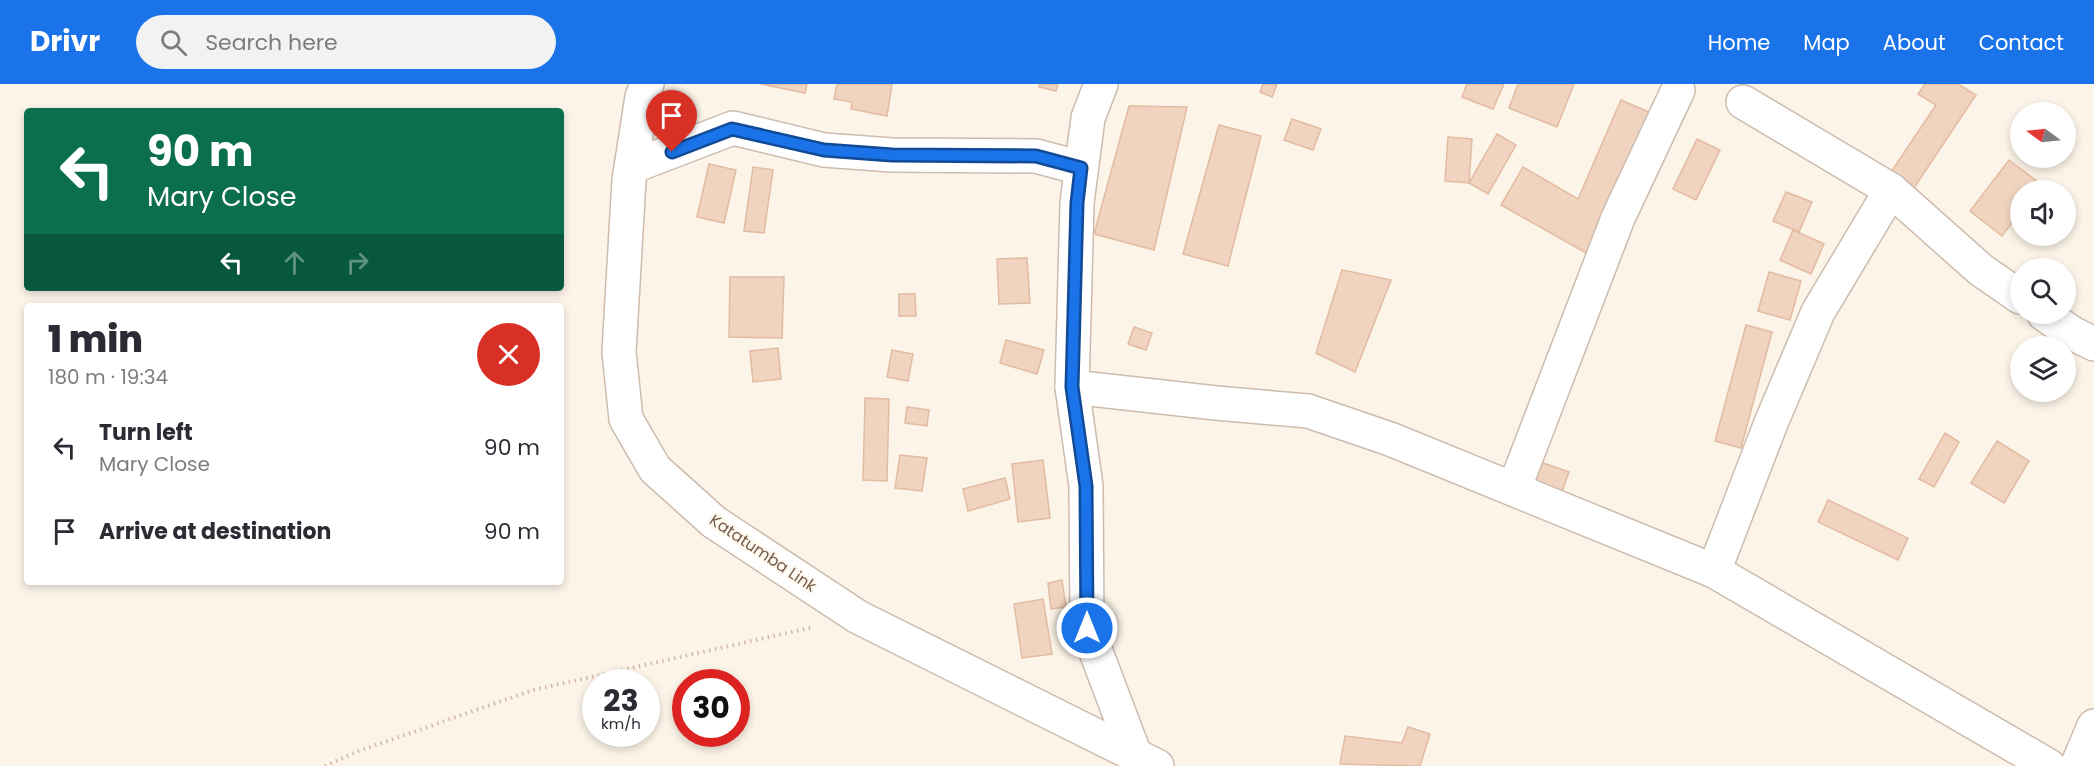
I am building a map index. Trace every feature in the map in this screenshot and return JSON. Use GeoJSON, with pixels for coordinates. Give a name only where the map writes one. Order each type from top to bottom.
{"type":"FeatureCollection","features":[{"type":"Feature","properties":{"kind":"street","name":"Katatumba Link"},"geometry":{"type":"LineString","coordinates":[[647,84],[642,97],[631,167],[619,352],[626,419],[655,469],[714,522],[858,617],[1146,761]]}},
{"type":"Feature","properties":{"kind":"street"},"geometry":{"type":"LineString","coordinates":[[1101,84],[1088,118],[1077,203],[1072,387],[1086,486],[1087,628],[1146,761]]}},
{"type":"Feature","properties":{"kind":"street"},"geometry":{"type":"LineString","coordinates":[[1514,489],[1618,218],[1678,90]]}},
{"type":"Feature","properties":{"kind":"street"},"geometry":{"type":"LineString","coordinates":[[1743,102],[1891,190],[1981,270],[2010,290]]}},
{"type":"Feature","properties":{"kind":"street"},"geometry":{"type":"LineString","coordinates":[[631,167],[732,129],[824,150],[892,155],[1036,156],[1081,168]]}},
{"type":"Feature","properties":{"kind":"street"},"geometry":{"type":"LineString","coordinates":[[1714,571],[1771,423],[1818,312],[1891,190]]}},
{"type":"Feature","properties":{"kind":"street"},"geometry":{"type":"LineString","coordinates":[[2059,324],[2094,344]]}},
{"type":"Feature","properties":{"kind":"street"},"geometry":{"type":"LineString","coordinates":[[1072,387],[1308,411],[1390,439],[1714,571],[2049,766]]}},
{"type":"Feature","properties":{"kind":"street"},"geometry":{"type":"LineString","coordinates":[[2077,766],[2094,726]]}},
{"type":"Feature","properties":{"kind":"path"},"geometry":{"type":"LineString","coordinates":[[326,766],[356,752],[533,690],[858,617]]}},
{"type":"Feature","properties":{"kind":"building"},"geometry":{"type":"Polygon","coordinates":[[[761,84],[807,84],[805,93],[761,84]]]}},
{"type":"Feature","properties":{"kind":"building"},"geometry":{"type":"Polygon","coordinates":[[[837,84],[892,84],[887,116],[851,109],[852,102],[834,99],[837,84]]]}},
{"type":"Feature","properties":{"kind":"building"},"geometry":{"type":"Polygon","coordinates":[[[1040,84],[1058,84],[1056,91],[1039,87],[1040,84]]]}},
{"type":"Feature","properties":{"kind":"building"},"geometry":{"type":"Polygon","coordinates":[[[1263,84],[1277,84],[1272,97],[1260,92],[1263,84]]]}},
{"type":"Feature","properties":{"kind":"building"},"geometry":{"type":"Polygon","coordinates":[[[1467,84],[1504,84],[1493,109],[1462,97],[1467,84]]]}},
{"type":"Feature","properties":{"kind":"building"},"geometry":{"type":"Polygon","coordinates":[[[1518,84],[1574,84],[1557,127],[1509,108],[1518,84]]]}},
{"type":"Feature","properties":{"kind":"building"},"geometry":{"type":"Polygon","coordinates":[[[1925,84],[1958,84],[1976,95],[1914,188],[1891,172],[1936,105],[1918,94],[1925,84]]]}},
{"type":"Feature","properties":{"kind":"building"},"geometry":{"type":"Polygon","coordinates":[[[1621,100],[1660,117],[1595,258],[1501,205],[1523,167],[1578,199],[1621,100]]]}},
{"type":"Feature","properties":{"kind":"building"},"geometry":{"type":"Polygon","coordinates":[[[1129,106],[1187,107],[1154,250],[1094,234],[1129,106]]]}},
{"type":"Feature","properties":{"kind":"building"},"geometry":{"type":"Polygon","coordinates":[[[1292,119],[1321,129],[1313,150],[1284,140],[1292,119]]]}},
{"type":"Feature","properties":{"kind":"building"},"geometry":{"type":"Polygon","coordinates":[[[1219,125],[1261,136],[1228,266],[1183,254],[1219,125]]]}},
{"type":"Feature","properties":{"kind":"building"},"geometry":{"type":"Polygon","coordinates":[[[1497,134],[1516,145],[1488,194],[1469,183],[1497,134]]]}},
{"type":"Feature","properties":{"kind":"building"},"geometry":{"type":"Polygon","coordinates":[[[1448,137],[1472,139],[1469,183],[1445,181],[1448,137]]]}},
{"type":"Feature","properties":{"kind":"building"},"geometry":{"type":"Polygon","coordinates":[[[1697,139],[1720,150],[1696,200],[1673,189],[1697,139]]]}},
{"type":"Feature","properties":{"kind":"building"},"geometry":{"type":"Polygon","coordinates":[[[2009,160],[2010,168],[2020,168],[2036,180],[2010,180],[2010,225],[2002,236],[1970,211],[2009,160]]]}},
{"type":"Feature","properties":{"kind":"building"},"geometry":{"type":"Polygon","coordinates":[[[709,164],[736,170],[724,223],[697,217],[709,164]]]}},
{"type":"Feature","properties":{"kind":"building"},"geometry":{"type":"Polygon","coordinates":[[[753,167],[773,170],[764,233],[744,231],[753,167]]]}},
{"type":"Feature","properties":{"kind":"building"},"geometry":{"type":"Polygon","coordinates":[[[1786,192],[1812,202],[1799,232],[1773,221],[1786,192]]]}},
{"type":"Feature","properties":{"kind":"building"},"geometry":{"type":"Polygon","coordinates":[[[1793,230],[1824,244],[1811,274],[1780,260],[1793,230]]]}},
{"type":"Feature","properties":{"kind":"building"},"geometry":{"type":"Polygon","coordinates":[[[1027,258],[1030,303],[999,304],[997,259],[1027,258]]]}},
{"type":"Feature","properties":{"kind":"building"},"geometry":{"type":"Polygon","coordinates":[[[1342,270],[1391,280],[1355,372],[1316,353],[1342,270]]]}},
{"type":"Feature","properties":{"kind":"building"},"geometry":{"type":"Polygon","coordinates":[[[1769,272],[1801,281],[1790,320],[1758,311],[1769,272]]]}},
{"type":"Feature","properties":{"kind":"building"},"geometry":{"type":"Polygon","coordinates":[[[730,277],[784,277],[782,338],[729,337],[730,277]]]}},
{"type":"Feature","properties":{"kind":"building"},"geometry":{"type":"Polygon","coordinates":[[[899,294],[915,294],[916,316],[899,316],[899,294]]]}},
{"type":"Feature","properties":{"kind":"building"},"geometry":{"type":"Polygon","coordinates":[[[1746,325],[1772,332],[1741,448],[1715,441],[1746,325]]]}},
{"type":"Feature","properties":{"kind":"building"},"geometry":{"type":"Polygon","coordinates":[[[1134,327],[1152,333],[1146,350],[1128,344],[1134,327]]]}},
{"type":"Feature","properties":{"kind":"building"},"geometry":{"type":"Polygon","coordinates":[[[1006,340],[1044,350],[1037,374],[1000,363],[1006,340]]]}},
{"type":"Feature","properties":{"kind":"building"},"geometry":{"type":"Polygon","coordinates":[[[778,348],[781,379],[753,382],[750,351],[778,348]]]}},
{"type":"Feature","properties":{"kind":"building"},"geometry":{"type":"Polygon","coordinates":[[[892,350],[913,354],[908,381],[887,377],[892,350]]]}},
{"type":"Feature","properties":{"kind":"building"},"geometry":{"type":"Polygon","coordinates":[[[865,398],[889,399],[887,481],[863,480],[865,398]]]}},
{"type":"Feature","properties":{"kind":"building"},"geometry":{"type":"Polygon","coordinates":[[[907,407],[929,410],[927,426],[905,423],[907,407]]]}},
{"type":"Feature","properties":{"kind":"building"},"geometry":{"type":"Polygon","coordinates":[[[1945,433],[1959,442],[1934,487],[1919,479],[1945,433]]]}},
{"type":"Feature","properties":{"kind":"building"},"geometry":{"type":"Polygon","coordinates":[[[1997,441],[2029,461],[2004,503],[1971,483],[1997,441]]]}},
{"type":"Feature","properties":{"kind":"building"},"geometry":{"type":"Polygon","coordinates":[[[900,455],[927,458],[922,491],[895,488],[900,455]]]}},
{"type":"Feature","properties":{"kind":"building"},"geometry":{"type":"Polygon","coordinates":[[[1043,460],[1050,518],[1018,522],[1012,464],[1043,460]]]}},
{"type":"Feature","properties":{"kind":"building"},"geometry":{"type":"Polygon","coordinates":[[[1535,460],[1569,472],[1558,503],[1524,492],[1535,460]]]}},
{"type":"Feature","properties":{"kind":"building"},"geometry":{"type":"Polygon","coordinates":[[[1005,478],[1010,499],[968,511],[963,489],[1005,478]]]}},
{"type":"Feature","properties":{"kind":"building"},"geometry":{"type":"Polygon","coordinates":[[[1828,500],[1908,538],[1898,560],[1818,522],[1828,500]]]}},
{"type":"Feature","properties":{"kind":"building"},"geometry":{"type":"Polygon","coordinates":[[[1062,580],[1066,607],[1051,609],[1048,583],[1062,580]]]}},
{"type":"Feature","properties":{"kind":"building"},"geometry":{"type":"Polygon","coordinates":[[[1043,599],[1052,654],[1022,658],[1014,604],[1043,599]]]}},
{"type":"Feature","properties":{"kind":"building"},"geometry":{"type":"Polygon","coordinates":[[[1408,727],[1430,734],[1420,766],[1340,764],[1345,736],[1402,743],[1408,727]]]}},
{"type":"Feature","properties":{"kind":"route"},"geometry":{"type":"LineString","coordinates":[[672,152],[732,129],[824,150],[892,155],[1036,156],[1081,168],[1077,203],[1072,387],[1086,486],[1087,628]]}}]}
